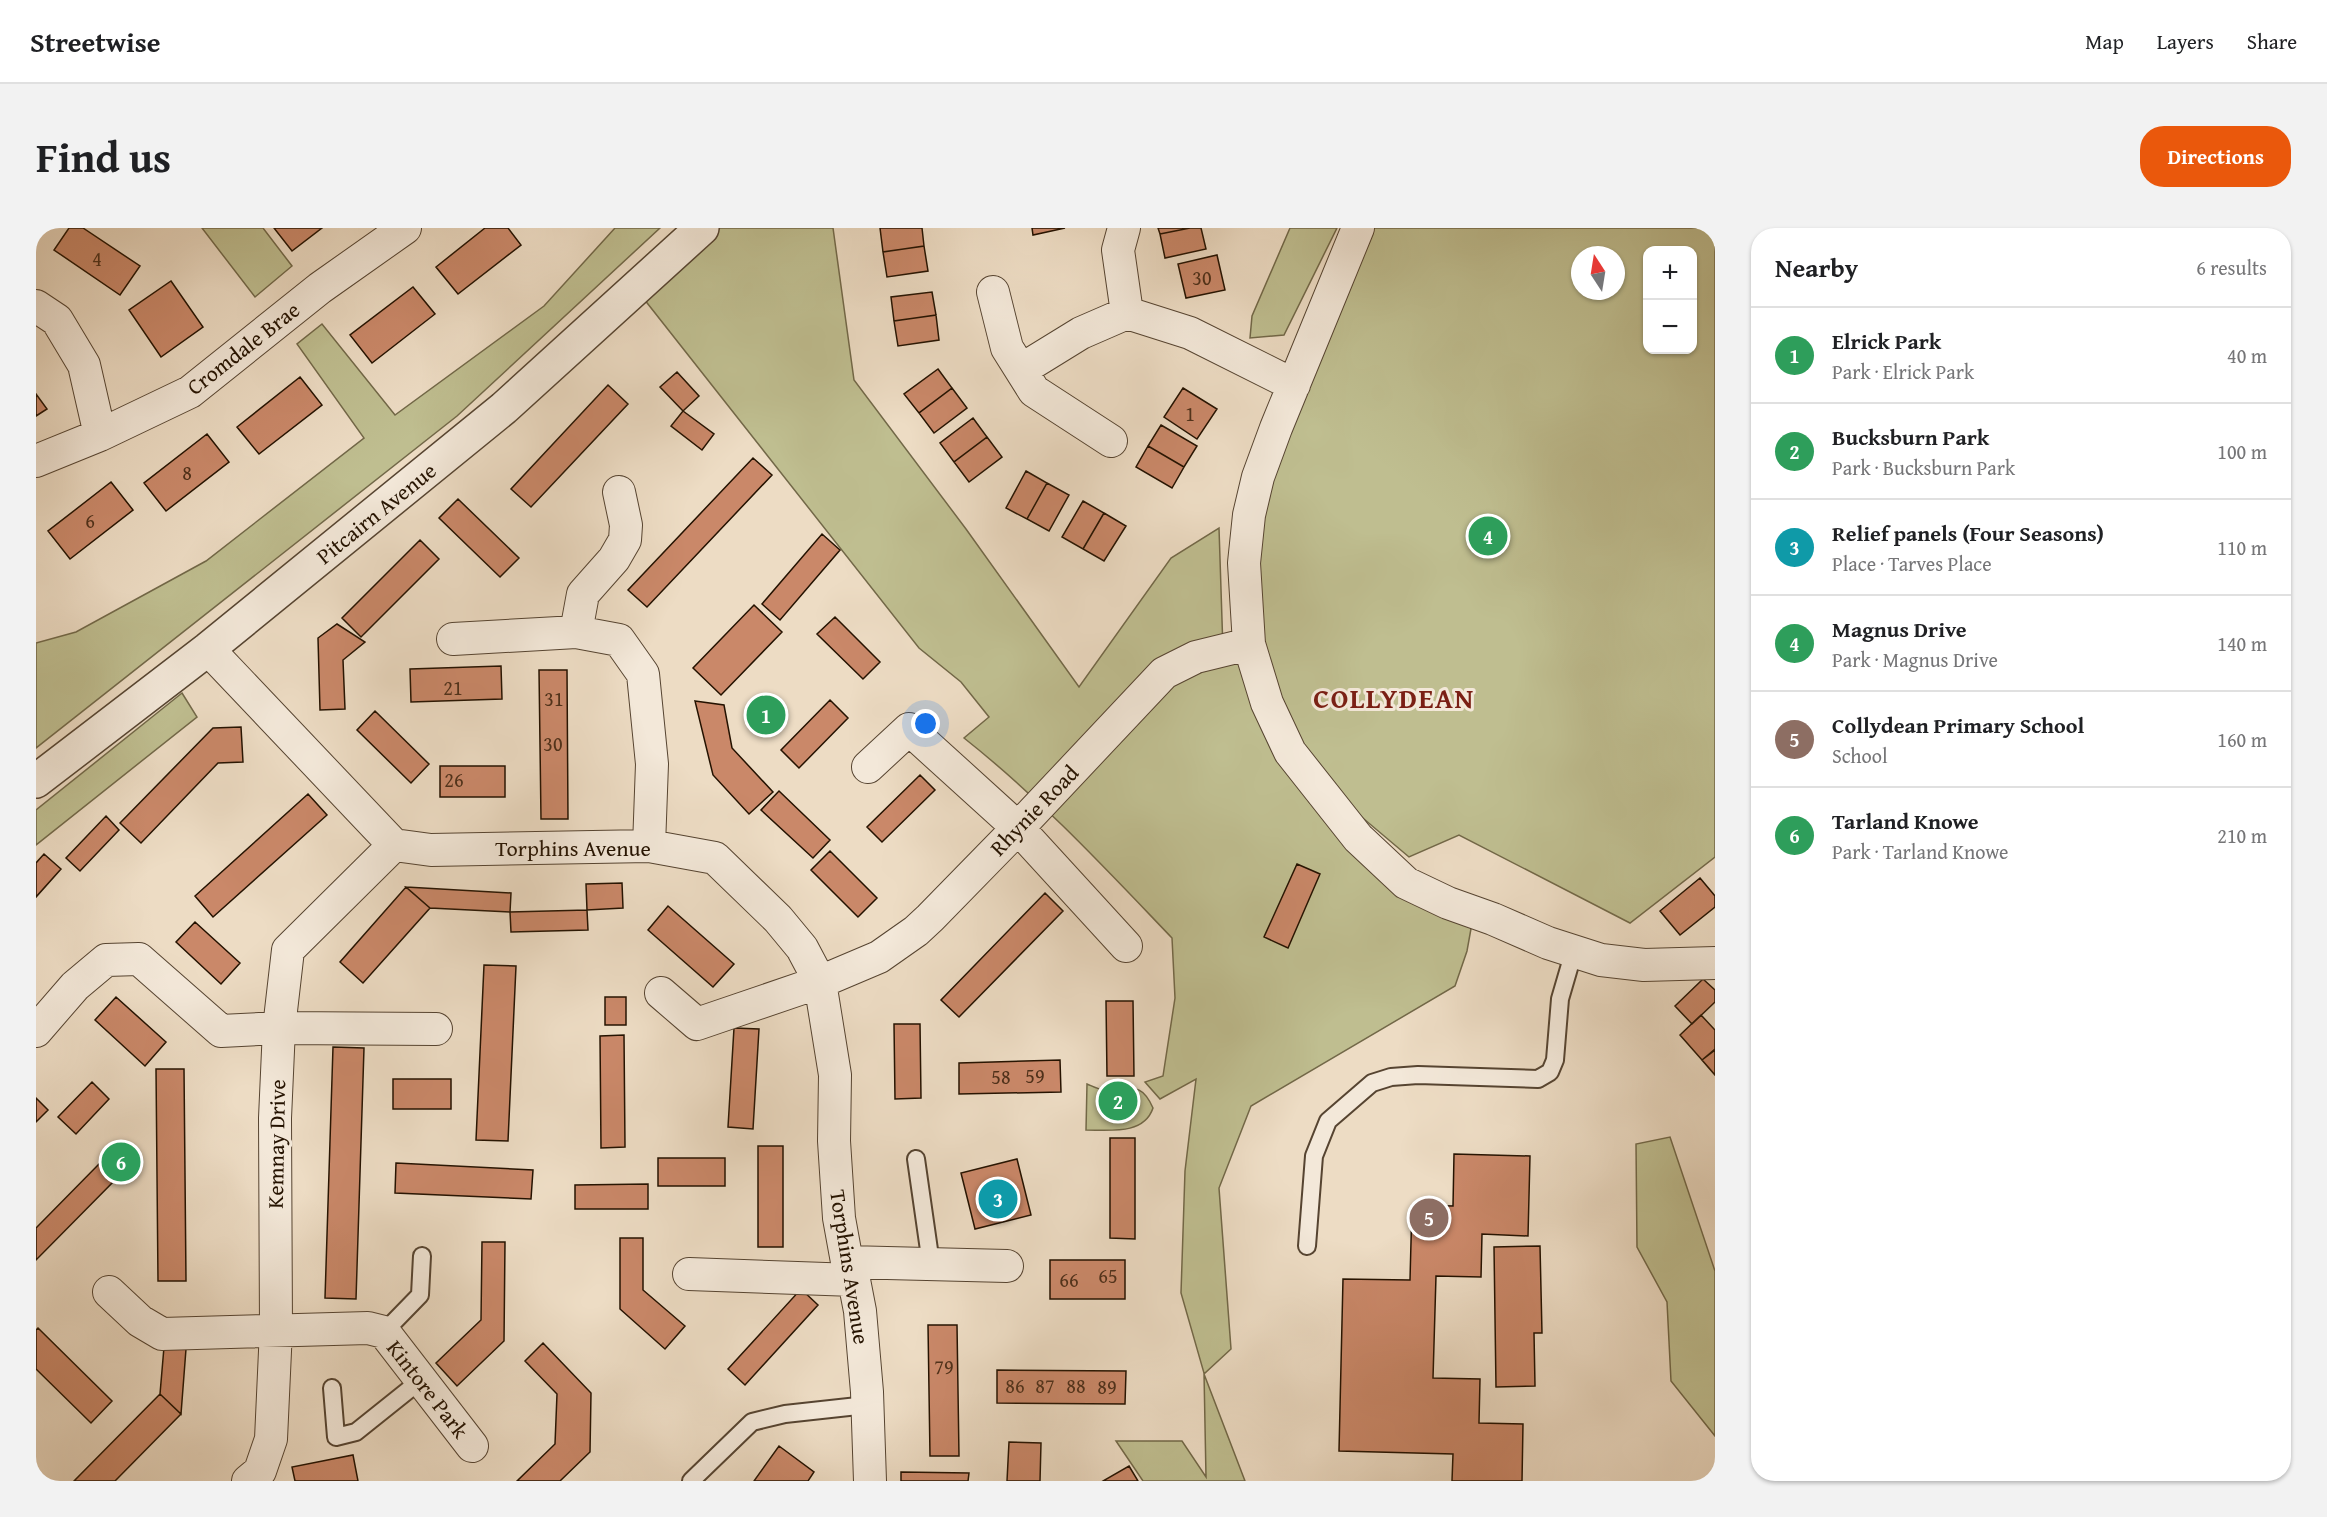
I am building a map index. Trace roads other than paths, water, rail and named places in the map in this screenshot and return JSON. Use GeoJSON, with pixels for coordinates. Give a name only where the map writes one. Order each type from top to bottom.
{"type":"FeatureCollection","features":[{"type":"Feature","properties":{"kind":"street","name":"Cromdale Brae"},"geometry":{"type":"LineString","coordinates":[[36,461],[100,435],[189,392],[320,288],[405,228]]}},
{"type":"Feature","properties":{"kind":"street","name":"Pitcairn Avenue"},"geometry":{"type":"LineString","coordinates":[[36,781],[208,649],[504,408],[702,228]]}},
{"type":"Feature","properties":{"kind":"street"},"geometry":{"type":"LineString","coordinates":[[1124,228],[1118,250],[1127,313]]}},
{"type":"Feature","properties":{"kind":"street"},"geometry":{"type":"LineString","coordinates":[[1358,228],[1258,477],[1249,515],[1244,563],[1248,644],[1267,703],[1290,752],[1337,813],[1406,883],[1448,903],[1600,960],[1644,965],[1715,963]]}},
{"type":"Feature","properties":{"kind":"street"},"geometry":{"type":"LineString","coordinates":[[993,292],[1007,348],[1034,391],[1111,441]]}},
{"type":"Feature","properties":{"kind":"street"},"geometry":{"type":"LineString","coordinates":[[36,306],[57,320],[84,365],[100,435]]}},
{"type":"Feature","properties":{"kind":"street"},"geometry":{"type":"LineString","coordinates":[[1021,370],[1081,333],[1127,313],[1190,333],[1294,385]]}},
{"type":"Feature","properties":{"kind":"street"},"geometry":{"type":"LineString","coordinates":[[576,632],[583,594],[615,559],[625,540],[626,525],[619,492]]}},
{"type":"Feature","properties":{"kind":"street"},"geometry":{"type":"LineString","coordinates":[[453,639],[576,632],[619,640],[643,675],[652,764],[649,846]]}},
{"type":"Feature","properties":{"kind":"street","name":"Rhynie Road"},"geometry":{"type":"LineString","coordinates":[[661,993],[697,1024],[820,982],[879,957],[916,932],[1164,673],[1196,657],[1248,644]]}},
{"type":"Feature","properties":{"kind":"street"},"geometry":{"type":"LineString","coordinates":[[208,649],[394,845]]}},
{"type":"Feature","properties":{"kind":"street"},"geometry":{"type":"LineString","coordinates":[[868,767],[909,729],[1018,828],[1126,946]]}},
{"type":"Feature","properties":{"kind":"street","name":"Torphins Avenue"},"geometry":{"type":"LineString","coordinates":[[394,845],[431,850],[649,846],[715,858],[778,918],[802,948],[820,982],[835,1075],[834,1141],[838,1209],[860,1311],[870,1481]]}},
{"type":"Feature","properties":{"kind":"street","name":"Kemnay Drive"},"geometry":{"type":"LineString","coordinates":[[249,1481],[260,1471],[271,1439],[276,1329],[275,1119],[279,1028],[288,951],[394,845]]}},
{"type":"Feature","properties":{"kind":"street"},"geometry":{"type":"LineString","coordinates":[[36,1031],[75,986],[106,960],[139,959],[222,1031],[279,1028],[436,1029]]}},
{"type":"Feature","properties":{"kind":"street"},"geometry":{"type":"LineString","coordinates":[[689,1274],[850,1271],[931,1264],[1007,1266]]}},
{"type":"Feature","properties":{"kind":"street","name":"Kintore Park"},"geometry":{"type":"LineString","coordinates":[[109,1292],[140,1321],[162,1334],[368,1328],[384,1332],[472,1446]]}},
{"type":"Feature","properties":{"kind":"lane"},"geometry":{"type":"LineString","coordinates":[[1307,1246],[1314,1156],[1328,1122],[1372,1083],[1391,1077],[1437,1075],[1538,1079],[1550,1072],[1555,1060],[1560,999],[1574,951]]}},
{"type":"Feature","properties":{"kind":"lane"},"geometry":{"type":"LineString","coordinates":[[916,1160],[931,1264]]}},
{"type":"Feature","properties":{"kind":"lane"},"geometry":{"type":"LineString","coordinates":[[384,1332],[420,1295],[422,1256]]}},
{"type":"Feature","properties":{"kind":"lane"},"geometry":{"type":"LineString","coordinates":[[332,1388],[336,1437],[356,1432],[421,1380]]}},
{"type":"Feature","properties":{"kind":"lane"},"geometry":{"type":"LineString","coordinates":[[691,1481],[752,1422],[785,1414],[867,1405]]}},
{"type":"Feature","properties":{"kind":"place","name":"Magnus Drive"},"geometry":{"type":"Point","coordinates":[1488,536]}},
{"type":"Feature","properties":{"kind":"place","name":"Elrick Park"},"geometry":{"type":"Point","coordinates":[766,715]}},
{"type":"Feature","properties":{"kind":"place","name":"Bucksburn Park"},"geometry":{"type":"Point","coordinates":[1118,1101]}},
{"type":"Feature","properties":{"kind":"place","name":"Tarland Knowe"},"geometry":{"type":"Point","coordinates":[121,1162]}},
{"type":"Feature","properties":{"kind":"place","name":"Relief panels (Four Seasons)"},"geometry":{"type":"Point","coordinates":[998,1199]}},
{"type":"Feature","properties":{"kind":"place","name":"Collydean Primary School"},"geometry":{"type":"Point","coordinates":[1429,1218]}},
{"type":"Feature","properties":{"kind":"district","name":"COLLYDEAN"},"geometry":{"type":"Point","coordinates":[1394,697]}}]}
